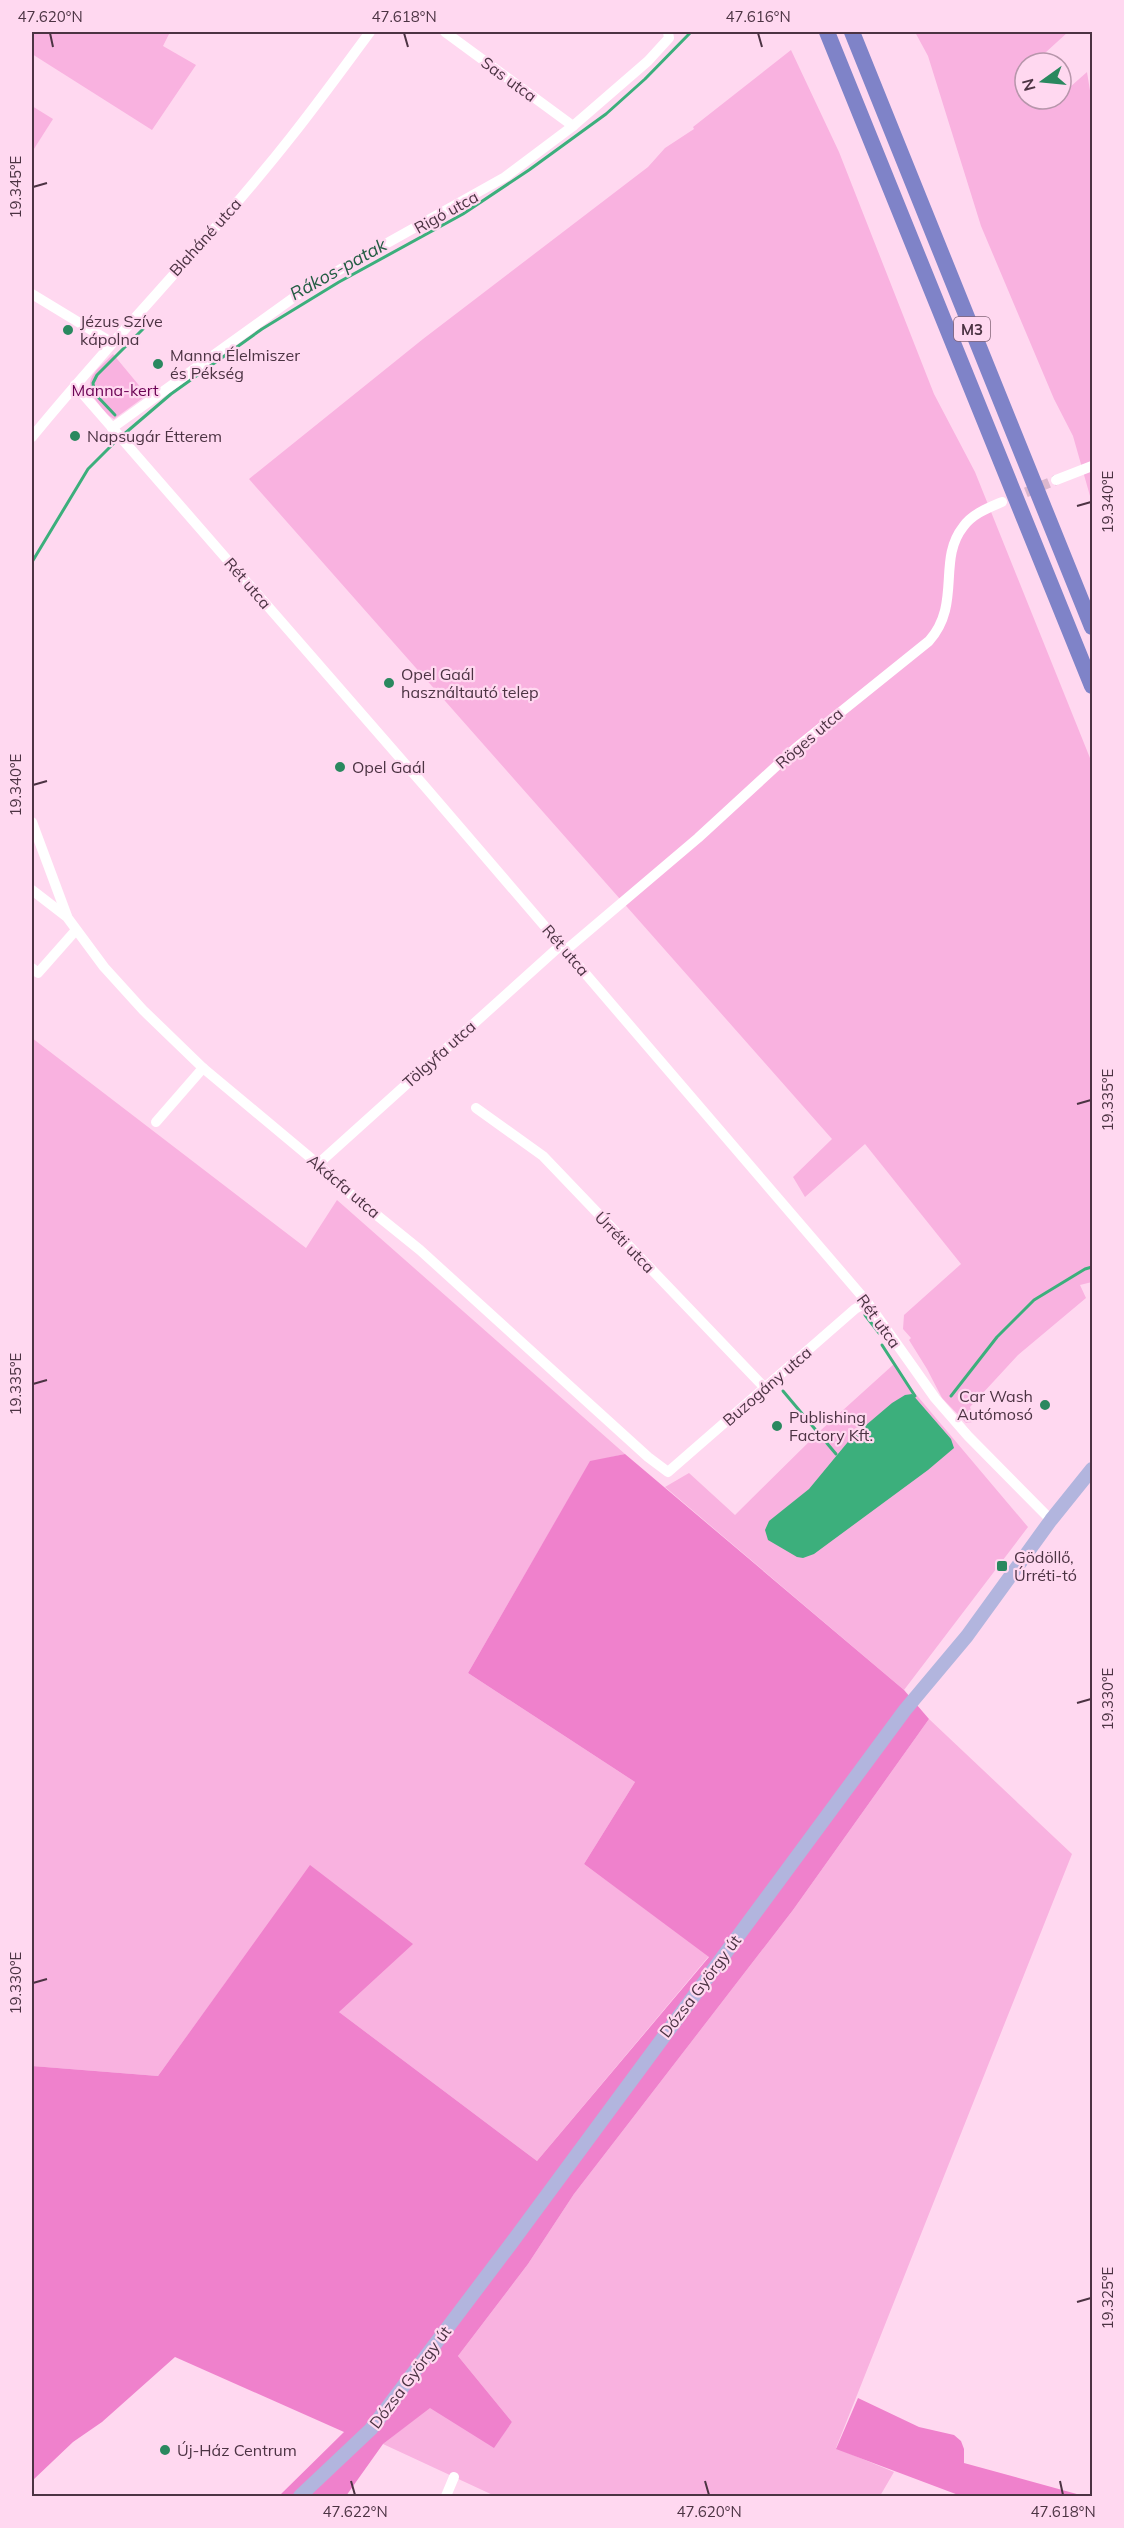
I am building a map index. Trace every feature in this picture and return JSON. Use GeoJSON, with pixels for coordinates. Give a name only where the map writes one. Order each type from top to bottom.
{"type":"FeatureCollection","features":[{"type":"Feature","properties":{"kind":"highway","name":"M3"},"geometry":{"type":"LineString","coordinates":[[827,32],[1092,686]]}},
{"type":"Feature","properties":{"kind":"highway","name":"M3"},"geometry":{"type":"LineString","coordinates":[[852,32],[1092,627]]}},
{"type":"Feature","properties":{"kind":"main road","name":"Dózsa György út"},"geometry":{"type":"LineString","coordinates":[[300,2496],[371,2429],[510,2246],[878,1747],[967,1636],[1051,1520],[1092,1469]]}},
{"type":"Feature","properties":{"kind":"street","name":"Blaháné utca"},"geometry":{"type":"LineString","coordinates":[[32,437],[111,342],[229,211],[291,138],[370,32]]}},
{"type":"Feature","properties":{"kind":"street","name":"Sas utca"},"geometry":{"type":"LineString","coordinates":[[445,32],[573,126]]}},
{"type":"Feature","properties":{"kind":"street","name":"Rigó utca"},"geometry":{"type":"LineString","coordinates":[[114,430],[307,288],[492,186],[573,126],[648,61],[669,38],[668,32]]}},
{"type":"Feature","properties":{"kind":"street"},"geometry":{"type":"LineString","coordinates":[[32,294],[111,342]]}},
{"type":"Feature","properties":{"kind":"street","name":"Rét utca"},"geometry":{"type":"LineString","coordinates":[[75,384],[867,1302],[935,1398],[1051,1520]]}},
{"type":"Feature","properties":{"kind":"street"},"geometry":{"type":"LineString","coordinates":[[1056,480],[1092,466]]}},
{"type":"Feature","properties":{"kind":"street","name":"Röges utca"},"geometry":{"type":"LineString","coordinates":[[563,947],[706,831],[796,748],[929,641],[944,620],[952,553],[959,533],[976,515],[1002,502]]}},
{"type":"Feature","properties":{"kind":"street"},"geometry":{"type":"LineString","coordinates":[[32,822],[68,916]]}},
{"type":"Feature","properties":{"kind":"street","name":"Akácfa utca"},"geometry":{"type":"LineString","coordinates":[[32,890],[68,916],[104,967],[143,1010],[202,1068],[420,1250],[648,1457],[668,1472]]}},
{"type":"Feature","properties":{"kind":"street"},"geometry":{"type":"LineString","coordinates":[[34,971],[76,930]]}},
{"type":"Feature","properties":{"kind":"street","name":"Tölgyfa utca"},"geometry":{"type":"LineString","coordinates":[[318,1164],[563,947]]}},
{"type":"Feature","properties":{"kind":"street"},"geometry":{"type":"LineString","coordinates":[[156,1122],[202,1068]]}},
{"type":"Feature","properties":{"kind":"street","name":"Úrréti utca"},"geometry":{"type":"LineString","coordinates":[[476,1108],[543,1156],[764,1388]]}},
{"type":"Feature","properties":{"kind":"street","name":"Buzogány utca"},"geometry":{"type":"LineString","coordinates":[[668,1472],[855,1309],[867,1302]]}},
{"type":"Feature","properties":{"kind":"street"},"geometry":{"type":"LineString","coordinates":[[446,2496],[454,2477]]}},
{"type":"Feature","properties":{"kind":"green space"},"geometry":{"type":"Polygon","coordinates":[[[32,32],[170,32],[163,46],[196,65],[152,130],[32,54],[32,32]]]}},
{"type":"Feature","properties":{"kind":"green space"},"geometry":{"type":"Polygon","coordinates":[[[915,32],[1068,32],[1047,51],[1013,51],[1013,111],[1073,111],[1073,84],[1087,72],[1092,103],[1092,503],[1073,436],[1054,399],[981,226],[928,56],[915,32]]]}},
{"type":"Feature","properties":{"kind":"green space"},"geometry":{"type":"Polygon","coordinates":[[[791,50],[839,152],[934,394],[975,472],[1092,763],[1092,1282],[1080,1285],[1086,1298],[1018,1355],[970,1407],[979,1421],[966,1423],[942,1398],[909,1340],[911,1338],[903,1329],[904,1315],[961,1264],[865,1144],[805,1197],[793,1177],[832,1139],[249,479],[423,339],[648,167],[665,148],[694,129],[693,127],[791,50]]]}},
{"type":"Feature","properties":{"kind":"green space"},"geometry":{"type":"Polygon","coordinates":[[[32,106],[53,119],[32,152],[32,106]]]}},
{"type":"Feature","properties":{"kind":"green space","name":"Manna-kert"},"geometry":{"type":"Polygon","coordinates":[[[113,354],[147,395],[114,419],[97,402],[90,387],[90,381],[96,371],[113,354]]]}},
{"type":"Feature","properties":{"kind":"green space"},"geometry":{"type":"Polygon","coordinates":[[[32,1038],[306,1248],[337,1200],[625,1454],[590,1462],[468,1673],[635,1782],[584,1864],[709,1956],[537,2161],[339,2012],[239,1964],[158,2076],[32,2066],[32,1038]]]}},
{"type":"Feature","properties":{"kind":"green space"},"geometry":{"type":"Polygon","coordinates":[[[894,1364],[903,1379],[1028,1527],[904,1690],[665,1487],[689,1473],[735,1515],[821,1430],[894,1364]]]}},
{"type":"Feature","properties":{"kind":"green space"},"geometry":{"type":"Polygon","coordinates":[[[929,1719],[1072,1854],[836,2448],[894,2472],[880,2496],[495,2496],[383,2444],[430,2407],[494,2447],[512,2422],[458,2356],[528,2264],[574,2194],[793,1910],[929,1719]]]}},
{"type":"Feature","properties":{"kind":"shaded area"},"geometry":{"type":"Polygon","coordinates":[[[912,1394],[951,1439],[954,1448],[928,1470],[814,1554],[803,1558],[797,1557],[768,1540],[765,1530],[769,1521],[809,1489],[852,1437],[892,1403],[905,1395],[912,1394]]]}},
{"type":"Feature","properties":{"kind":"shaded area"},"geometry":{"type":"Polygon","coordinates":[[[625,1454],[904,1690],[929,1719],[793,1910],[574,2194],[528,2264],[458,2356],[512,2422],[494,2448],[430,2408],[383,2444],[346,2496],[279,2496],[344,2432],[175,2357],[102,2422],[73,2442],[32,2481],[32,2066],[158,2076],[310,1865],[413,1944],[339,2012],[537,2161],[709,1957],[584,1864],[635,1782],[468,1673],[590,1461],[625,1454]]]}},
{"type":"Feature","properties":{"kind":"shaded area"},"geometry":{"type":"Polygon","coordinates":[[[858,2398],[919,2427],[954,2435],[961,2441],[964,2449],[964,2463],[1084,2496],[961,2496],[836,2449],[858,2398]]]}},
{"type":"Feature","properties":{"kind":"waterway","name":"Rákos-patak"},"geometry":{"type":"LineString","coordinates":[[123,435],[171,394],[262,329],[339,282],[463,214],[529,170],[606,114],[645,79],[691,32]]}},
{"type":"Feature","properties":{"kind":"waterway"},"geometry":{"type":"LineString","coordinates":[[94,392],[93,383],[97,375],[143,329]]}},
{"type":"Feature","properties":{"kind":"waterway"},"geometry":{"type":"LineString","coordinates":[[97,396],[115,415]]}},
{"type":"Feature","properties":{"kind":"waterway","name":"Rákos-patak"},"geometry":{"type":"LineString","coordinates":[[32,562],[88,469],[118,439]]}},
{"type":"Feature","properties":{"kind":"waterway"},"geometry":{"type":"LineString","coordinates":[[951,1396],[997,1337],[1034,1300],[1092,1267]]}},
{"type":"Feature","properties":{"kind":"waterway"},"geometry":{"type":"LineString","coordinates":[[865,1315],[879,1333]]}},
{"type":"Feature","properties":{"kind":"waterway"},"geometry":{"type":"LineString","coordinates":[[882,1345],[915,1396]]}},
{"type":"Feature","properties":{"kind":"waterway"},"geometry":{"type":"LineString","coordinates":[[783,1391],[836,1454]]}},
{"type":"Feature","properties":{"kind":"tunnel"},"geometry":{"type":"LineString","coordinates":[[1012,498],[1056,480]]}},
{"type":"Feature","properties":{"kind":"place","name":"Jézus Szíve kápolna"},"geometry":{"type":"Point","coordinates":[68,330]}},
{"type":"Feature","properties":{"kind":"place","name":"Manna Élelmiszer és Pékség"},"geometry":{"type":"Point","coordinates":[158,364]}},
{"type":"Feature","properties":{"kind":"place","name":"Napsugár Étterem"},"geometry":{"type":"Point","coordinates":[75,436]}},
{"type":"Feature","properties":{"kind":"place","name":"Opel Gaál használtautó telep"},"geometry":{"type":"Point","coordinates":[389,683]}},
{"type":"Feature","properties":{"kind":"place","name":"Opel Gaál"},"geometry":{"type":"Point","coordinates":[340,767]}},
{"type":"Feature","properties":{"kind":"place","name":"Car Wash Autómosó"},"geometry":{"type":"Point","coordinates":[1045,1405]}},
{"type":"Feature","properties":{"kind":"place","name":"Publishing Factory Kft."},"geometry":{"type":"Point","coordinates":[777,1426]}},
{"type":"Feature","properties":{"kind":"place","name":"Gödöllő, Úrréti-tó"},"geometry":{"type":"Point","coordinates":[1002,1566]}},
{"type":"Feature","properties":{"kind":"place","name":"Új-Ház Centrum"},"geometry":{"type":"Point","coordinates":[165,2450]}}]}
